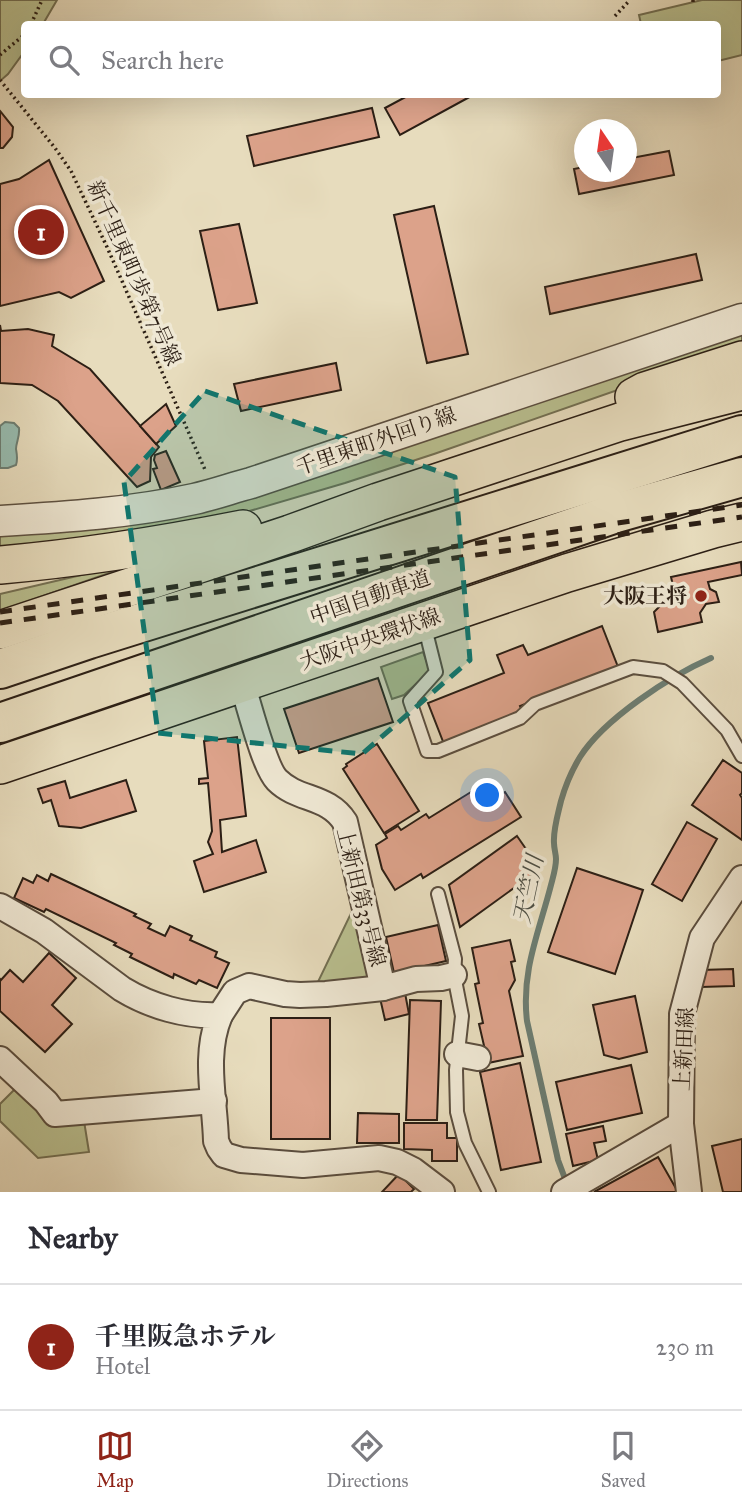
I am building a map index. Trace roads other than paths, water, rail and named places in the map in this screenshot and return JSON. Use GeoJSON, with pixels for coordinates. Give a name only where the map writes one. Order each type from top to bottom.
{"type":"FeatureCollection","features":[{"type":"Feature","properties":{"kind":"highway","name":"中国自動車道"},"geometry":{"type":"LineString","coordinates":[[0,669],[742,435]]}},
{"type":"Feature","properties":{"kind":"highway","name":"中国自動車道"},"geometry":{"type":"LineString","coordinates":[[0,723],[616,513],[742,477]]}},
{"type":"Feature","properties":{"kind":"main road"},"geometry":{"type":"LineString","coordinates":[[538,449],[645,391],[742,360]]}},
{"type":"Feature","properties":{"kind":"main road"},"geometry":{"type":"LineString","coordinates":[[0,630],[620,422],[742,391]]}},
{"type":"Feature","properties":{"kind":"main road"},"geometry":{"type":"LineString","coordinates":[[0,565],[131,550],[378,502]]}},
{"type":"Feature","properties":{"kind":"main road","name":"大阪中央環状線"},"geometry":{"type":"LineString","coordinates":[[0,765],[567,573],[742,522]]}},
{"type":"Feature","properties":{"kind":"main road"},"geometry":{"type":"LineString","coordinates":[[665,543],[742,537]]}},
{"type":"Feature","properties":{"kind":"main road"},"geometry":{"type":"LineString","coordinates":[[0,584],[131,550]]}},
{"type":"Feature","properties":{"kind":"street","name":"千里東町外回り線"},"geometry":{"type":"LineString","coordinates":[[0,521],[95,515],[215,494],[742,319]]}},
{"type":"Feature","properties":{"kind":"street","name":"上新田第33号線"},"geometry":{"type":"LineString","coordinates":[[242,684],[273,775],[296,792],[326,803],[345,822],[383,988]]}},
{"type":"Feature","properties":{"kind":"street","name":"上新田線"},"geometry":{"type":"LineString","coordinates":[[689,1192],[681,1124],[682,1014],[702,938],[742,878]]}},
{"type":"Feature","properties":{"kind":"street"},"geometry":{"type":"LineString","coordinates":[[0,906],[44,931],[134,996],[165,1008],[203,1016],[219,1016]]}},
{"type":"Feature","properties":{"kind":"street"},"geometry":{"type":"LineString","coordinates":[[442,1192],[413,1170],[397,1162],[379,1158],[303,1165],[224,1155],[216,1141],[211,1058],[219,1016],[234,992],[249,986],[299,995],[383,988],[416,979],[454,975]]}},
{"type":"Feature","properties":{"kind":"street"},"geometry":{"type":"LineString","coordinates":[[0,1059],[46,1102],[55,1114],[214,1101]]}},
{"type":"Feature","properties":{"kind":"street"},"geometry":{"type":"LineString","coordinates":[[572,1188],[681,1124]]}},
{"type":"Feature","properties":{"kind":"lane"},"geometry":{"type":"LineString","coordinates":[[423,621],[436,673],[410,701],[427,751],[438,751],[520,718],[535,704],[633,667],[663,671],[682,683],[727,730],[742,756]]}},
{"type":"Feature","properties":{"kind":"lane"},"geometry":{"type":"LineString","coordinates":[[438,894],[455,959],[454,975],[468,1056],[456,1086],[457,1112],[466,1143],[489,1192]]}},
{"type":"Feature","properties":{"kind":"water"},"geometry":{"type":"Polygon","coordinates":[[[5,422],[14,423],[19,428],[17,461],[16,465],[0,468],[0,426],[5,422]]]}},
{"type":"Feature","properties":{"kind":"waterway","name":"天竺川"},"geometry":{"type":"LineString","coordinates":[[567,1184],[558,1160],[527,1021],[526,1003],[532,952],[555,869],[554,833],[561,801],[580,757],[605,728],[658,687],[711,658]]}},
{"type":"Feature","properties":{"kind":"railway"},"geometry":{"type":"LineString","coordinates":[[0,612],[742,505]]}},
{"type":"Feature","properties":{"kind":"railway"},"geometry":{"type":"LineString","coordinates":[[0,623],[742,517]]}},
{"type":"Feature","properties":{"kind":"place","name":"千里阪急ホテル"},"geometry":{"type":"Point","coordinates":[41,232]}},
{"type":"Feature","properties":{"kind":"place","name":"大阪王将"},"geometry":{"type":"Point","coordinates":[701,596]}}]}
